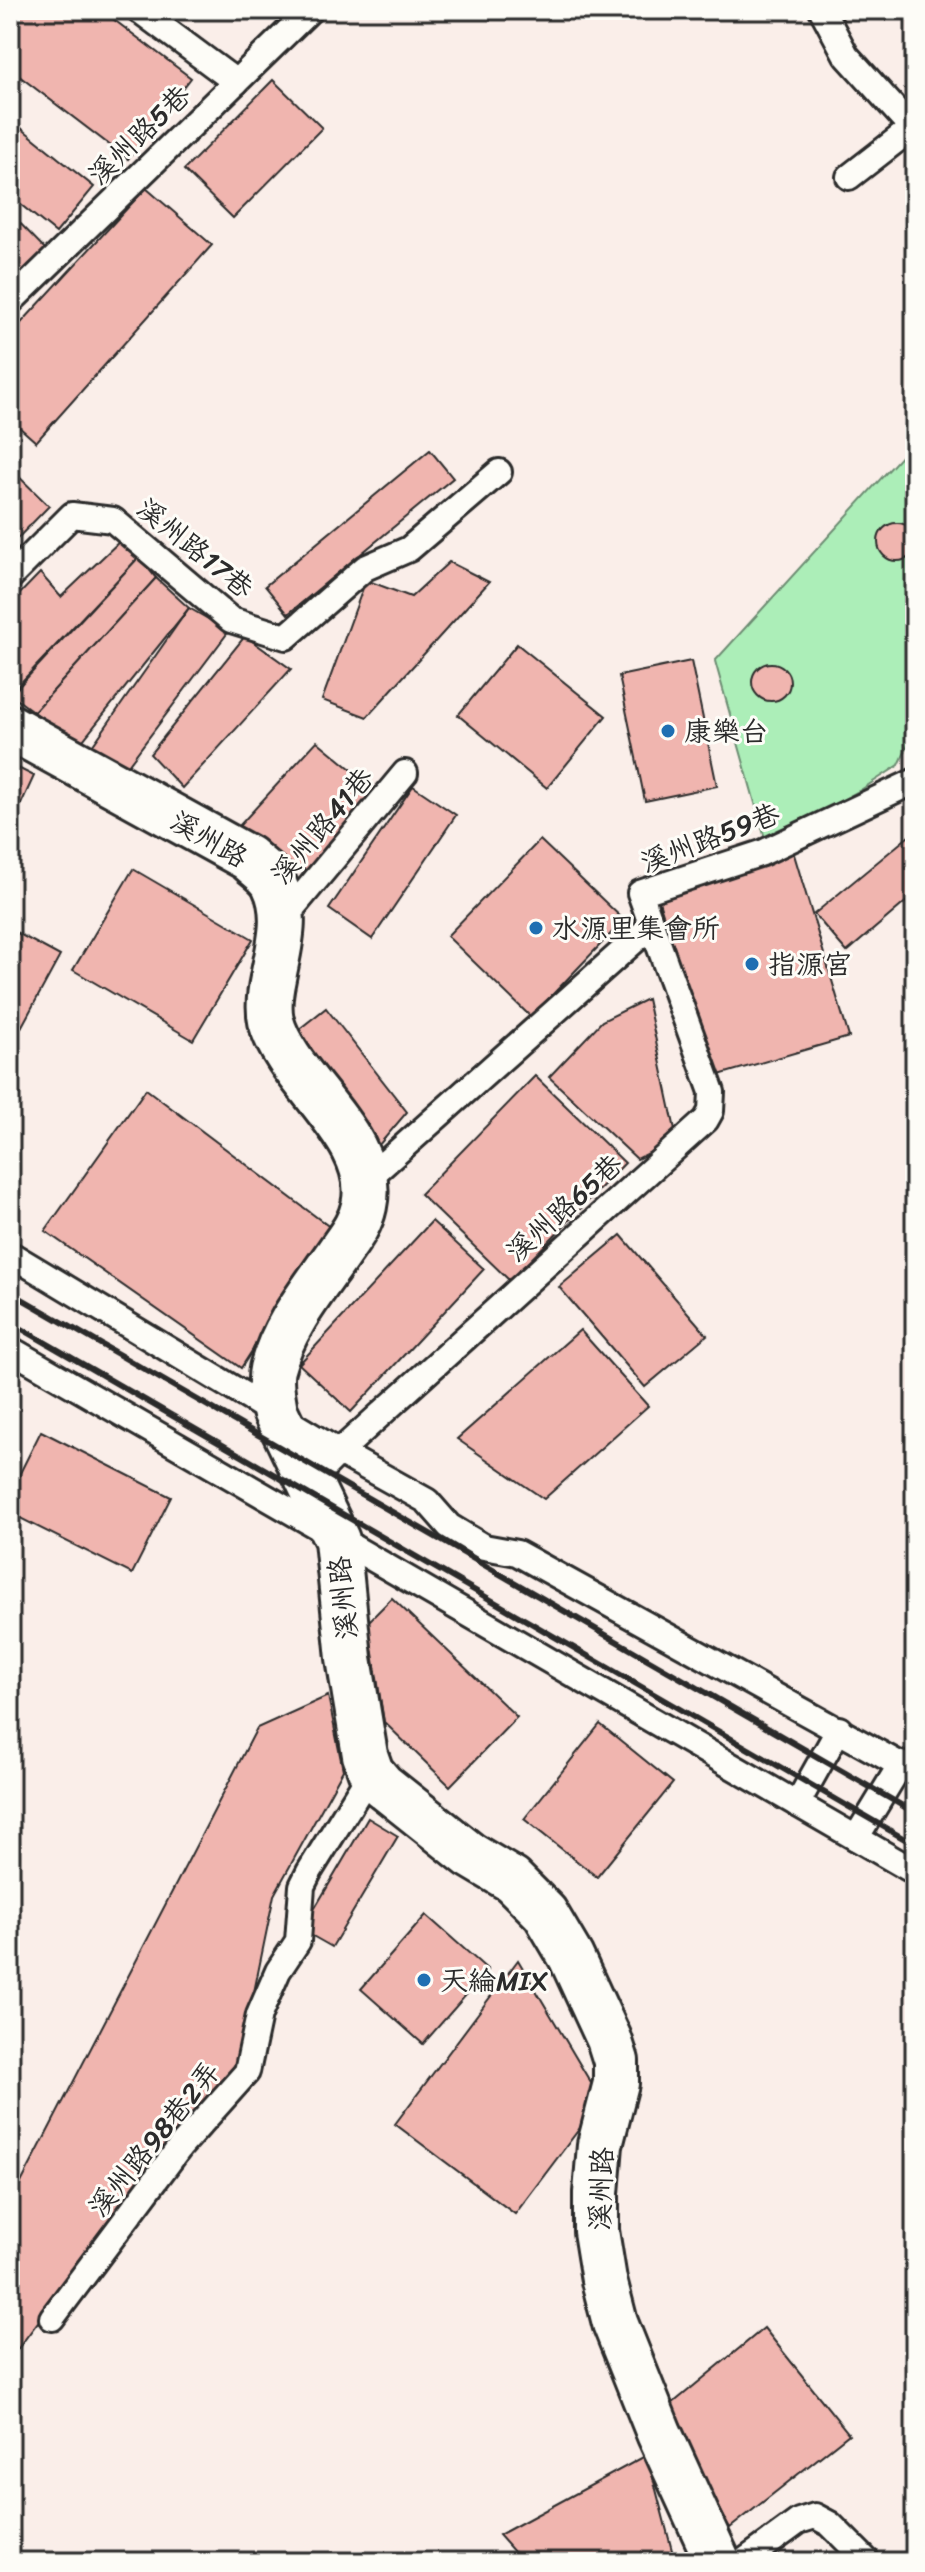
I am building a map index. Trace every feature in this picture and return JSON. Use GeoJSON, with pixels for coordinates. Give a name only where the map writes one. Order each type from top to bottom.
{"type":"FeatureCollection","features":[{"type":"Feature","properties":{"kind":"street","name":"溪州路"},"geometry":{"type":"LineString","coordinates":[[10,727],[248,858],[273,882],[284,918],[270,996],[271,1020],[283,1047],[348,1139],[365,1181],[365,1204],[358,1226],[299,1310],[272,1371],[275,1411],[324,1467],[337,1540],[349,1658],[365,1755],[371,1772],[382,1785],[470,1855],[512,1880],[545,1913],[571,1957],[609,2039],[616,2061],[616,2083],[600,2145],[596,2193],[596,2231],[604,2280],[615,2323],[659,2433],[718,2562]]}},
{"type":"Feature","properties":{"kind":"lane"},"geometry":{"type":"LineString","coordinates":[[139,10],[236,82]]}},
{"type":"Feature","properties":{"kind":"lane","name":"溪州路5巷"},"geometry":{"type":"LineString","coordinates":[[10,302],[310,10]]}},
{"type":"Feature","properties":{"kind":"lane"},"geometry":{"type":"LineString","coordinates":[[822,10],[846,55],[912,128],[849,177]]}},
{"type":"Feature","properties":{"kind":"lane","name":"溪州路17巷"},"geometry":{"type":"LineString","coordinates":[[10,577],[72,515],[113,520],[231,620],[286,637],[365,568],[409,549],[499,472]]}},
{"type":"Feature","properties":{"kind":"lane","name":"溪州路41巷"},"geometry":{"type":"LineString","coordinates":[[284,918],[405,773]]}},
{"type":"Feature","properties":{"kind":"lane","name":"溪州路59巷"},"geometry":{"type":"LineString","coordinates":[[652,925],[640,893],[762,853],[915,781]]}},
{"type":"Feature","properties":{"kind":"lane"},"geometry":{"type":"LineString","coordinates":[[365,1181],[652,925]]}},
{"type":"Feature","properties":{"kind":"lane","name":"溪州路65巷"},"geometry":{"type":"LineString","coordinates":[[324,1467],[706,1120],[711,1111],[712,1092],[652,925]]}},
{"type":"Feature","properties":{"kind":"lane"},"geometry":{"type":"LineString","coordinates":[[10,1254],[275,1411]]}},
{"type":"Feature","properties":{"kind":"lane"},"geometry":{"type":"LineString","coordinates":[[10,1349],[915,1872]]}},
{"type":"Feature","properties":{"kind":"lane"},"geometry":{"type":"LineString","coordinates":[[324,1467],[427,1501],[449,1526],[484,1547],[517,1553],[908,1769],[856,1838]]}},
{"type":"Feature","properties":{"kind":"lane"},"geometry":{"type":"LineString","coordinates":[[797,1804],[839,1729]]}},
{"type":"Feature","properties":{"kind":"lane","name":"溪州路98巷2弄"},"geometry":{"type":"LineString","coordinates":[[52,2318],[180,2147],[247,2072],[259,2015],[278,1971],[298,1941],[302,1886],[371,1772]]}},
{"type":"Feature","properties":{"kind":"lane"},"geometry":{"type":"LineString","coordinates":[[743,2562],[799,2521],[815,2516],[830,2524],[868,2562]]}},
{"type":"Feature","properties":{"kind":"green space"},"geometry":{"type":"Polygon","coordinates":[[[915,441],[915,730],[899,765],[859,791],[766,842],[715,661],[915,441]]]}},
{"type":"Feature","properties":{"kind":"building"},"geometry":{"type":"Polygon","coordinates":[[[25,10],[101,10],[191,78],[128,159],[10,69],[10,29],[25,10]]]}},
{"type":"Feature","properties":{"kind":"building"},"geometry":{"type":"Polygon","coordinates":[[[273,80],[322,128],[233,218],[184,170],[273,80]]]}},
{"type":"Feature","properties":{"kind":"building"},"geometry":{"type":"Polygon","coordinates":[[[10,119],[94,187],[56,233],[10,196],[10,119]]]}},
{"type":"Feature","properties":{"kind":"building"},"geometry":{"type":"Polygon","coordinates":[[[146,188],[212,245],[36,442],[10,419],[10,335],[146,188]]]}},
{"type":"Feature","properties":{"kind":"building"},"geometry":{"type":"Polygon","coordinates":[[[10,213],[53,257],[10,298],[10,213]]]}},
{"type":"Feature","properties":{"kind":"building"},"geometry":{"type":"Polygon","coordinates":[[[430,450],[453,478],[288,614],[265,586],[430,450]]]}},
{"type":"Feature","properties":{"kind":"building"},"geometry":{"type":"Polygon","coordinates":[[[10,468],[49,506],[10,546],[10,468]]]}},
{"type":"Feature","properties":{"kind":"building"},"geometry":{"type":"Polygon","coordinates":[[[897,523],[910,529],[916,542],[910,555],[897,561],[884,555],[878,542],[884,529],[897,523]]]}},
{"type":"Feature","properties":{"kind":"building"},"geometry":{"type":"Polygon","coordinates":[[[122,539],[139,557],[10,694],[10,604],[40,573],[61,597],[122,539]]]}},
{"type":"Feature","properties":{"kind":"building"},"geometry":{"type":"Polygon","coordinates":[[[139,557],[156,578],[34,712],[11,695],[139,557]]]}},
{"type":"Feature","properties":{"kind":"building"},"geometry":{"type":"Polygon","coordinates":[[[449,562],[489,582],[367,717],[322,700],[366,580],[411,597],[449,562]]]}},
{"type":"Feature","properties":{"kind":"building"},"geometry":{"type":"Polygon","coordinates":[[[156,578],[189,608],[80,744],[34,712],[156,578]]]}},
{"type":"Feature","properties":{"kind":"building"},"geometry":{"type":"Polygon","coordinates":[[[189,608],[229,631],[128,765],[88,752],[189,608]]]}},
{"type":"Feature","properties":{"kind":"building"},"geometry":{"type":"Polygon","coordinates":[[[245,636],[291,669],[182,788],[150,754],[245,636]]]}},
{"type":"Feature","properties":{"kind":"building"},"geometry":{"type":"Polygon","coordinates":[[[517,644],[606,716],[547,788],[458,715],[517,644]]]}},
{"type":"Feature","properties":{"kind":"building","name":"康樂台"},"geometry":{"type":"Polygon","coordinates":[[[691,661],[717,786],[645,801],[619,676],[691,661]]]}},
{"type":"Feature","properties":{"kind":"building"},"geometry":{"type":"Polygon","coordinates":[[[771,663],[784,669],[790,682],[784,695],[771,701],[758,695],[752,682],[758,669],[771,663]]]}},
{"type":"Feature","properties":{"kind":"building"},"geometry":{"type":"Polygon","coordinates":[[[317,741],[379,792],[306,870],[229,837],[317,741]]]}},
{"type":"Feature","properties":{"kind":"building"},"geometry":{"type":"Polygon","coordinates":[[[10,764],[34,776],[10,828],[10,764]]]}},
{"type":"Feature","properties":{"kind":"building"},"geometry":{"type":"Polygon","coordinates":[[[413,786],[456,815],[372,939],[329,909],[413,786]]]}},
{"type":"Feature","properties":{"kind":"building"},"geometry":{"type":"Polygon","coordinates":[[[915,831],[915,894],[847,952],[814,914],[915,831]]]}},
{"type":"Feature","properties":{"kind":"building","name":"水源里集會所"},"geometry":{"type":"Polygon","coordinates":[[[540,840],[624,920],[531,1017],[447,936],[540,840]]]}},
{"type":"Feature","properties":{"kind":"building","name":"指源宮"},"geometry":{"type":"Polygon","coordinates":[[[793,851],[849,1037],[712,1077],[656,891],[793,851]]]}},
{"type":"Feature","properties":{"kind":"building"},"geometry":{"type":"Polygon","coordinates":[[[133,869],[253,939],[193,1040],[73,970],[133,869]]]}},
{"type":"Feature","properties":{"kind":"building"},"geometry":{"type":"Polygon","coordinates":[[[10,929],[60,956],[10,1048],[10,929]]]}},
{"type":"Feature","properties":{"kind":"building"},"geometry":{"type":"Polygon","coordinates":[[[647,999],[677,1139],[637,1159],[549,1077],[602,1021],[647,999]]]}},
{"type":"Feature","properties":{"kind":"building"},"geometry":{"type":"Polygon","coordinates":[[[326,1008],[407,1112],[379,1145],[293,1034],[326,1008]]]}},
{"type":"Feature","properties":{"kind":"building"},"geometry":{"type":"Polygon","coordinates":[[[535,1076],[625,1163],[510,1281],[420,1194],[535,1076]]]}},
{"type":"Feature","properties":{"kind":"building"},"geometry":{"type":"Polygon","coordinates":[[[146,1089],[331,1228],[241,1368],[45,1231],[146,1089]]]}},
{"type":"Feature","properties":{"kind":"building"},"geometry":{"type":"Polygon","coordinates":[[[432,1221],[484,1269],[351,1412],[299,1364],[432,1221]]]}},
{"type":"Feature","properties":{"kind":"building"},"geometry":{"type":"Polygon","coordinates":[[[621,1235],[707,1335],[645,1387],[559,1287],[621,1235]]]}},
{"type":"Feature","properties":{"kind":"building"},"geometry":{"type":"Polygon","coordinates":[[[580,1330],[648,1406],[544,1499],[457,1439],[580,1330]]]}},
{"type":"Feature","properties":{"kind":"building"},"geometry":{"type":"Polygon","coordinates":[[[41,1431],[171,1497],[132,1574],[10,1513],[10,1493],[41,1431]]]}},
{"type":"Feature","properties":{"kind":"building"},"geometry":{"type":"Polygon","coordinates":[[[392,1598],[517,1717],[450,1786],[384,1722],[368,1622],[392,1598]]]}},
{"type":"Feature","properties":{"kind":"building"},"geometry":{"type":"Polygon","coordinates":[[[328,1696],[343,1770],[274,1895],[239,2065],[185,2125],[11,2358],[10,2204],[257,1728],[328,1696]]]}},
{"type":"Feature","properties":{"kind":"building"},"geometry":{"type":"Polygon","coordinates":[[[600,1724],[673,1783],[597,1877],[524,1819],[600,1724]]]}},
{"type":"Feature","properties":{"kind":"building"},"geometry":{"type":"Polygon","coordinates":[[[368,1818],[398,1836],[332,1947],[302,1930],[368,1818]]]}},
{"type":"Feature","properties":{"kind":"building","name":"天綸MIX"},"geometry":{"type":"Polygon","coordinates":[[[426,1915],[488,1970],[423,2044],[361,1989],[426,1915]]]}},
{"type":"Feature","properties":{"kind":"building"},"geometry":{"type":"Polygon","coordinates":[[[518,1960],[601,2100],[515,2214],[395,2124],[518,1960]]]}},
{"type":"Feature","properties":{"kind":"building"},"geometry":{"type":"Polygon","coordinates":[[[764,2328],[849,2434],[730,2528],[667,2408],[764,2328]]]}},
{"type":"Feature","properties":{"kind":"building"},"geometry":{"type":"Polygon","coordinates":[[[647,2455],[675,2562],[523,2562],[499,2535],[647,2455]]]}},
{"type":"Feature","properties":{"kind":"railway"},"geometry":{"type":"LineString","coordinates":[[10,1292],[915,1813]]}},
{"type":"Feature","properties":{"kind":"railway"},"geometry":{"type":"LineString","coordinates":[[10,1322],[915,1845]]}},
{"type":"Feature","properties":{"kind":"place","name":"康樂台"},"geometry":{"type":"Point","coordinates":[668,731]}},
{"type":"Feature","properties":{"kind":"place","name":"水源里集會所"},"geometry":{"type":"Point","coordinates":[536,928]}},
{"type":"Feature","properties":{"kind":"place","name":"指源宮"},"geometry":{"type":"Point","coordinates":[752,964]}},
{"type":"Feature","properties":{"kind":"place","name":"天綸MIX"},"geometry":{"type":"Point","coordinates":[424,1980]}}]}
